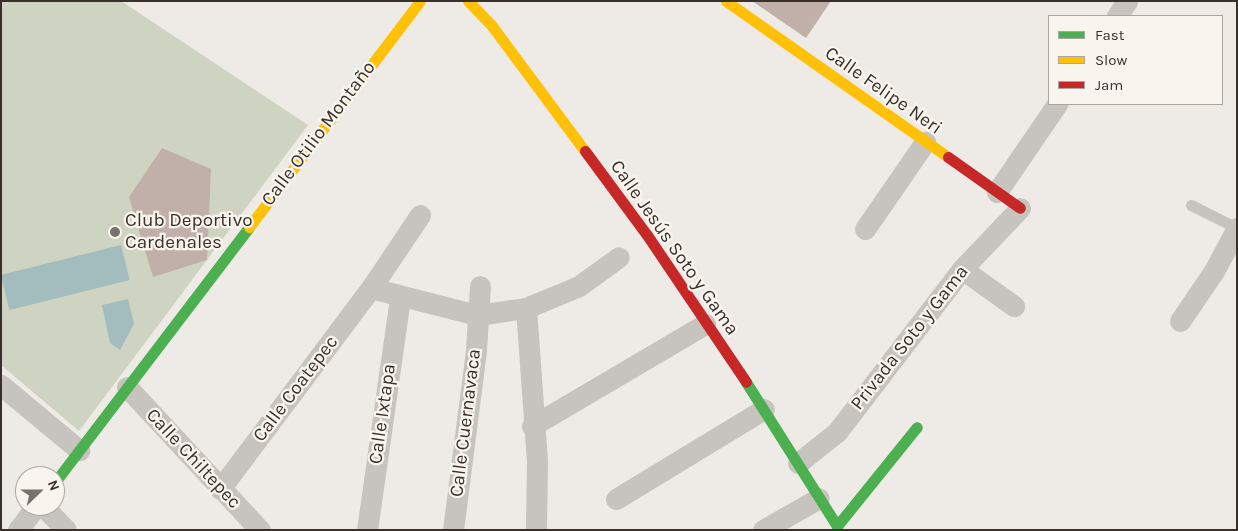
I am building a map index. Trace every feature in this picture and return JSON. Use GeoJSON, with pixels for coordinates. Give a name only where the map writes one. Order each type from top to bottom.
{"type":"FeatureCollection","features":[{"type":"Feature","properties":{"kind":"street","name":"Calle Otilio Montaño"},"geometry":{"type":"LineString","coordinates":[[65,469],[420,1]]}},
{"type":"Feature","properties":{"kind":"street","name":"Calle Jesús Soto y Gama"},"geometry":{"type":"LineString","coordinates":[[468,1],[492,26],[647,235],[705,324],[764,409],[836,526],[917,428]]}},
{"type":"Feature","properties":{"kind":"street","name":"Calle Felipe Neri"},"geometry":{"type":"LineString","coordinates":[[726,1],[1020,208]]}},
{"type":"Feature","properties":{"kind":"street"},"geometry":{"type":"LineString","coordinates":[[1118,15],[1127,1]]}},
{"type":"Feature","properties":{"kind":"street"},"geometry":{"type":"LineString","coordinates":[[997,192],[1056,105]]}},
{"type":"Feature","properties":{"kind":"street"},"geometry":{"type":"LineString","coordinates":[[865,229],[925,142]]}},
{"type":"Feature","properties":{"kind":"street","name":"Privada Soto y Gama"},"geometry":{"type":"LineString","coordinates":[[798,463],[837,432],[962,268],[1020,208]]}},
{"type":"Feature","properties":{"kind":"street","name":"Calle Coatepec"},"geometry":{"type":"LineString","coordinates":[[220,489],[371,288],[420,216]]}},
{"type":"Feature","properties":{"kind":"street"},"geometry":{"type":"LineString","coordinates":[[1180,321],[1214,271],[1237,228]]}},
{"type":"Feature","properties":{"kind":"street"},"geometry":{"type":"LineString","coordinates":[[371,288],[400,298],[477,315],[526,308],[579,286],[618,257]]}},
{"type":"Feature","properties":{"kind":"street"},"geometry":{"type":"LineString","coordinates":[[962,268],[1014,306]]}},
{"type":"Feature","properties":{"kind":"street","name":"Calle Cuernavaca"},"geometry":{"type":"LineString","coordinates":[[452,530],[476,350],[480,286]]}},
{"type":"Feature","properties":{"kind":"street","name":"Calle Ixtapa"},"geometry":{"type":"LineString","coordinates":[[367,530],[400,298]]}},
{"type":"Feature","properties":{"kind":"street"},"geometry":{"type":"LineString","coordinates":[[526,308],[532,426],[537,463],[536,530]]}},
{"type":"Feature","properties":{"kind":"street"},"geometry":{"type":"LineString","coordinates":[[532,426],[705,324]]}},
{"type":"Feature","properties":{"kind":"street"},"geometry":{"type":"LineString","coordinates":[[1,385],[79,450]]}},
{"type":"Feature","properties":{"kind":"street","name":"Calle Chiltepec"},"geometry":{"type":"LineString","coordinates":[[127,387],[260,530]]}},
{"type":"Feature","properties":{"kind":"street"},"geometry":{"type":"LineString","coordinates":[[616,499],[764,409]]}},
{"type":"Feature","properties":{"kind":"street"},"geometry":{"type":"LineString","coordinates":[[763,530],[819,498]]}},
{"type":"Feature","properties":{"kind":"street"},"geometry":{"type":"LineString","coordinates":[[18,530],[28,516]]}},
{"type":"Feature","properties":{"kind":"street"},"geometry":{"type":"LineString","coordinates":[[53,516],[66,530]]}},
{"type":"Feature","properties":{"kind":"lane"},"geometry":{"type":"LineString","coordinates":[[1191,205],[1237,228]]}},
{"type":"Feature","properties":{"kind":"green space","name":"Club Deportivo Cardenales"},"geometry":{"type":"Polygon","coordinates":[[[1,1],[121,1],[308,125],[79,431],[1,365],[1,1]]]}},
{"type":"Feature","properties":{"kind":"water"},"geometry":{"type":"Polygon","coordinates":[[[121,245],[130,280],[9,310],[1,275],[121,245]]]}},
{"type":"Feature","properties":{"kind":"water"},"geometry":{"type":"Polygon","coordinates":[[[128,299],[134,324],[120,350],[110,343],[102,305],[128,299]]]}},
{"type":"Feature","properties":{"kind":"building"},"geometry":{"type":"Polygon","coordinates":[[[752,1],[831,1],[806,38],[752,1]]]}},
{"type":"Feature","properties":{"kind":"building"},"geometry":{"type":"Polygon","coordinates":[[[162,148],[211,169],[207,260],[153,277],[129,197],[162,148]]]}},
{"type":"Feature","properties":{"kind":"traffic: fast"},"geometry":{"type":"LineString","coordinates":[[65,469],[249,227]]}},
{"type":"Feature","properties":{"kind":"traffic: fast"},"geometry":{"type":"LineString","coordinates":[[746,382],[837,526],[917,427]]}},
{"type":"Feature","properties":{"kind":"traffic: slow"},"geometry":{"type":"LineString","coordinates":[[249,227],[420,1]]}},
{"type":"Feature","properties":{"kind":"traffic: slow"},"geometry":{"type":"LineString","coordinates":[[468,1],[492,26],[585,151]]}},
{"type":"Feature","properties":{"kind":"traffic: slow"},"geometry":{"type":"LineString","coordinates":[[726,1],[948,157]]}},
{"type":"Feature","properties":{"kind":"traffic: jam"},"geometry":{"type":"LineString","coordinates":[[585,151],[647,235],[746,382]]}},
{"type":"Feature","properties":{"kind":"traffic: jam"},"geometry":{"type":"LineString","coordinates":[[948,157],[1020,208]]}},
{"type":"Feature","properties":{"kind":"place","name":"Club Deportivo Cardenales"},"geometry":{"type":"Point","coordinates":[115,232]}}]}
